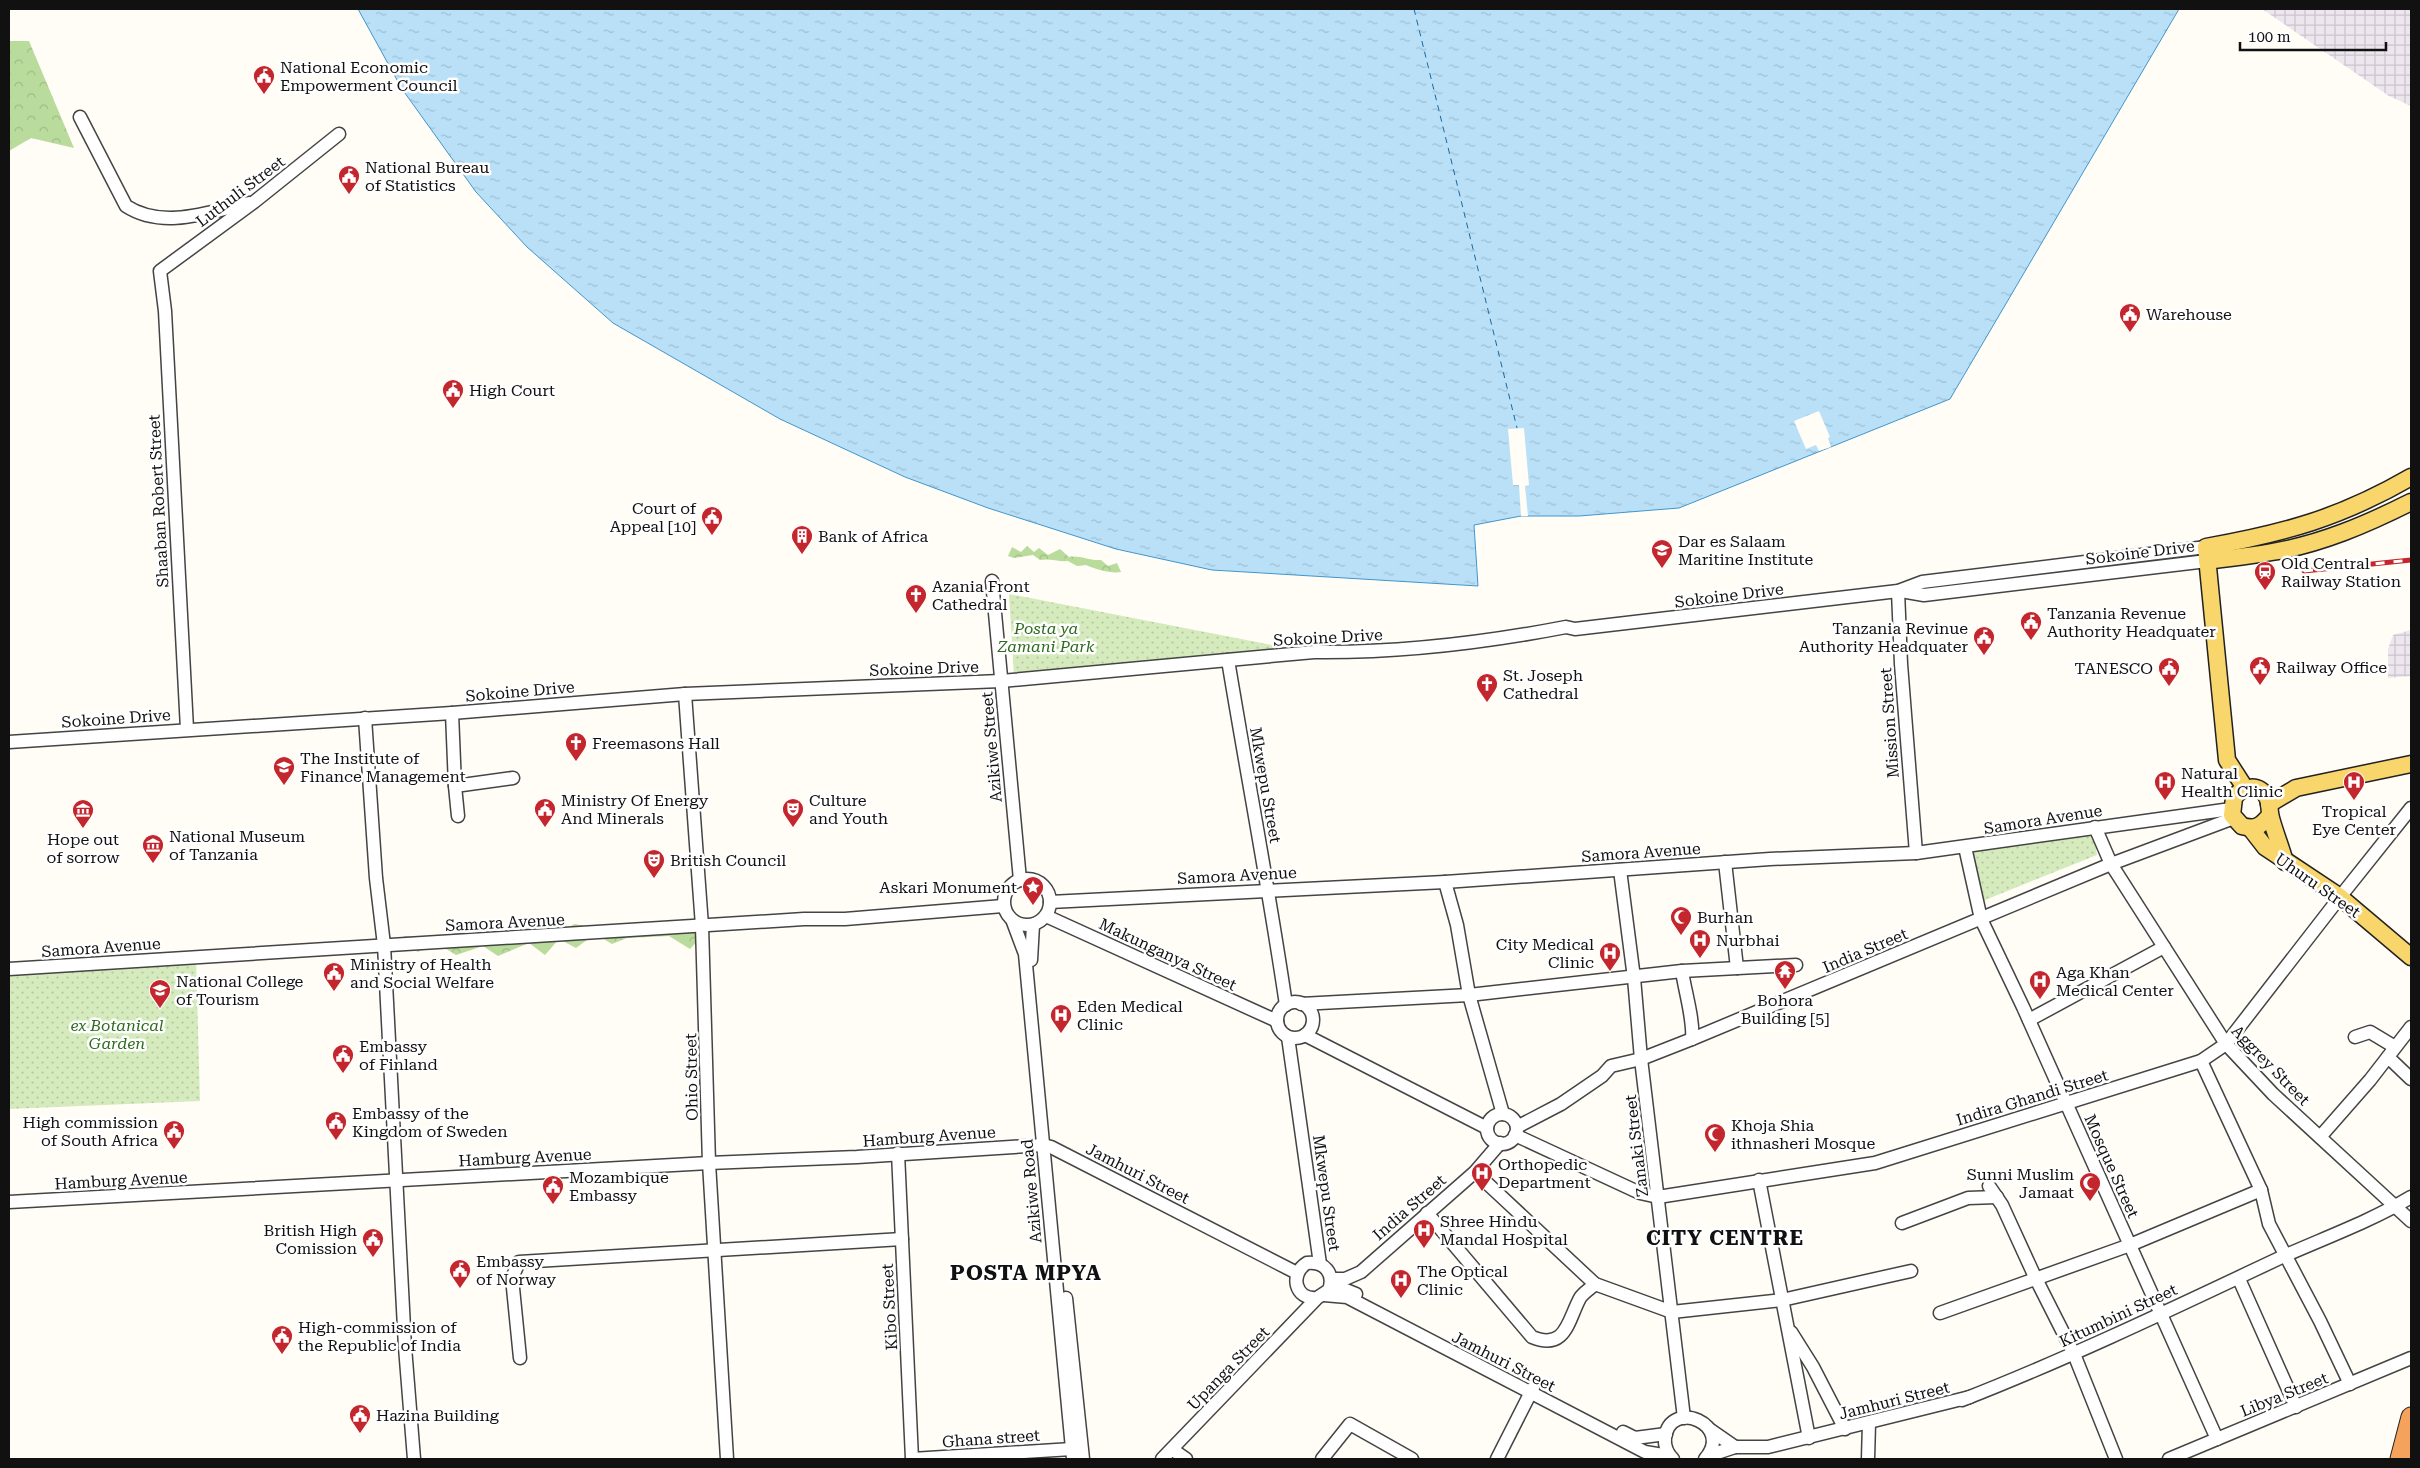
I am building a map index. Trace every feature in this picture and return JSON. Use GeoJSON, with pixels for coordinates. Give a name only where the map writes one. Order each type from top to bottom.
{"type":"FeatureCollection","features":[{"type":"Feature","properties":{"kind":"highway"},"geometry":{"type":"LineString","coordinates":[[2400,1459],[2411,1417]]}},
{"type":"Feature","properties":{"kind":"main road"},"geometry":{"type":"LineString","coordinates":[[2206,554],[2254,538],[2315,523],[2379,496],[2411,477]]}},
{"type":"Feature","properties":{"kind":"main road"},"geometry":{"type":"LineString","coordinates":[[2206,554],[2273,552],[2326,539],[2356,528],[2411,502]]}},
{"type":"Feature","properties":{"kind":"main road"},"geometry":{"type":"LineString","coordinates":[[2206,554],[2227,760],[2244,788]]}},
{"type":"Feature","properties":{"kind":"main road"},"geometry":{"type":"LineString","coordinates":[[2285,862],[2268,804],[2250,786],[2244,788],[2234,798],[2233,813],[2242,826],[2251,829],[2262,825],[2268,804],[2296,788],[2411,764]]}},
{"type":"Feature","properties":{"kind":"main road","name":"Uhuru Street"},"geometry":{"type":"LineString","coordinates":[[2251,829],[2265,847],[2285,862],[2340,896],[2411,957]]}},
{"type":"Feature","properties":{"kind":"street"},"geometry":{"type":"LineString","coordinates":[[80,117],[126,206],[138,214],[151,218],[182,218],[254,202]]}},
{"type":"Feature","properties":{"kind":"street","name":"Luthuli Street"},"geometry":{"type":"LineString","coordinates":[[160,271],[254,202],[338,134]]}},
{"type":"Feature","properties":{"kind":"street","name":"Shaaban Robert Street"},"geometry":{"type":"LineString","coordinates":[[160,271],[165,311],[187,729]]}},
{"type":"Feature","properties":{"kind":"street","name":"Sokoine Drive"},"geometry":{"type":"LineString","coordinates":[[9,742],[452,713],[685,694],[1001,681],[1314,652],[1362,653],[1488,642],[1566,628],[1584,628],[1898,591],[1924,595],[2206,554]]}},
{"type":"Feature","properties":{"kind":"street","name":"Azikiwe Street"},"geometry":{"type":"LineString","coordinates":[[992,581],[1020,880]]}},
{"type":"Feature","properties":{"kind":"street","name":"Mission Street"},"geometry":{"type":"LineString","coordinates":[[1898,591],[1902,674],[1916,853]]}},
{"type":"Feature","properties":{"kind":"street","name":"Mkwepu Street"},"geometry":{"type":"LineString","coordinates":[[1228,660],[1255,827],[1269,890],[1286,1005]]}},
{"type":"Feature","properties":{"kind":"street","name":"Ohio Street"},"geometry":{"type":"LineString","coordinates":[[685,694],[702,926],[709,1163],[727,1459]]}},
{"type":"Feature","properties":{"kind":"street"},"geometry":{"type":"LineString","coordinates":[[452,713],[454,786],[458,816]]}},
{"type":"Feature","properties":{"kind":"street"},"geometry":{"type":"LineString","coordinates":[[365,718],[376,878],[384,945],[405,1347],[414,1459]]}},
{"type":"Feature","properties":{"kind":"street"},"geometry":{"type":"LineString","coordinates":[[454,786],[513,778]]}},
{"type":"Feature","properties":{"kind":"street","name":"Indira Ghandi Street"},"geometry":{"type":"LineString","coordinates":[[1658,1197],[1869,1164],[2201,1061],[2226,1044],[2340,896],[2411,808]]}},
{"type":"Feature","properties":{"kind":"street","name":"Samora Avenue"},"geometry":{"type":"LineString","coordinates":[[1050,902],[1445,882],[1725,862],[1916,853],[2096,827],[2233,813]]}},
{"type":"Feature","properties":{"kind":"street","name":"India Street"},"geometry":{"type":"LineString","coordinates":[[1516,1131],[1602,1076],[1611,1066],[1641,1059],[1692,1039],[2233,813]]}},
{"type":"Feature","properties":{"kind":"street","name":"Aggrey Street"},"geometry":{"type":"LineString","coordinates":[[2096,827],[2111,864],[2226,1044],[2273,1094],[2411,1221]]}},
{"type":"Feature","properties":{"kind":"street","name":"Mosque Street"},"geometry":{"type":"LineString","coordinates":[[1965,847],[1981,919],[2029,1020],[2218,1439]]}},
{"type":"Feature","properties":{"kind":"street"},"geometry":{"type":"LineString","coordinates":[[1725,862],[1737,968]]}},
{"type":"Feature","properties":{"kind":"street","name":"Zanaki Street"},"geometry":{"type":"LineString","coordinates":[[1620,870],[1684,1418]]}},
{"type":"Feature","properties":{"kind":"street"},"geometry":{"type":"LineString","coordinates":[[1020,880],[1038,882],[1049,894],[1050,902],[1046,916],[1033,925],[1026,926],[1014,922],[1003,906],[1006,892],[1010,886],[1020,880]]}},
{"type":"Feature","properties":{"kind":"street"},"geometry":{"type":"LineString","coordinates":[[1445,882],[1457,926],[1469,995],[1503,1114]]}},
{"type":"Feature","properties":{"kind":"street","name":"Samora Avenue"},"geometry":{"type":"LineString","coordinates":[[9,969],[804,919],[844,919],[1003,906]]}},
{"type":"Feature","properties":{"kind":"street","name":"Makunganya Street"},"geometry":{"type":"LineString","coordinates":[[1046,916],[1277,1021]]}},
{"type":"Feature","properties":{"kind":"street","name":"Azikiwe Road"},"geometry":{"type":"LineString","coordinates":[[1014,922],[1025,954],[1083,1459]]}},
{"type":"Feature","properties":{"kind":"street","name":"Azikiwe Road"},"geometry":{"type":"LineString","coordinates":[[1033,925],[1030,949],[1072,1454]]}},
{"type":"Feature","properties":{"kind":"street"},"geometry":{"type":"LineString","coordinates":[[2029,1020],[2164,947]]}},
{"type":"Feature","properties":{"kind":"street"},"geometry":{"type":"LineString","coordinates":[[1277,1021],[1279,1012],[1286,1005],[1469,995],[1634,978],[1682,971],[1796,964]]}},
{"type":"Feature","properties":{"kind":"street"},"geometry":{"type":"LineString","coordinates":[[1682,971],[1688,1009],[1694,1024],[1692,1039]]}},
{"type":"Feature","properties":{"kind":"street"},"geometry":{"type":"LineString","coordinates":[[1288,1037],[1297,1038],[1305,1035],[1311,1027],[1312,1016],[1310,1011],[1301,1004]]}},
{"type":"Feature","properties":{"kind":"street","name":"Mkwepu Street"},"geometry":{"type":"LineString","coordinates":[[1277,1021],[1280,1031],[1288,1037],[1320,1264]]}},
{"type":"Feature","properties":{"kind":"street"},"geometry":{"type":"LineString","coordinates":[[2320,1137],[2370,1080],[2411,1027]]}},
{"type":"Feature","properties":{"kind":"street"},"geometry":{"type":"LineString","coordinates":[[2355,1037],[2370,1032],[2392,1052],[2411,1079]]}},
{"type":"Feature","properties":{"kind":"street"},"geometry":{"type":"LineString","coordinates":[[1305,1035],[1487,1128],[1491,1138],[1500,1143],[1510,1141],[1516,1131]]}},
{"type":"Feature","properties":{"kind":"street"},"geometry":{"type":"LineString","coordinates":[[2201,1061],[2261,1190],[2269,1224],[2320,1321],[2350,1384]]}},
{"type":"Feature","properties":{"kind":"street"},"geometry":{"type":"LineString","coordinates":[[1487,1128],[1495,1116],[1503,1114],[1511,1117],[1516,1131],[1640,1193],[1658,1197]]}},
{"type":"Feature","properties":{"kind":"street","name":"India Street"},"geometry":{"type":"LineString","coordinates":[[1326,1289],[1361,1272],[1475,1172],[1500,1143]]}},
{"type":"Feature","properties":{"kind":"street","name":"Hamburg Avenue"},"geometry":{"type":"LineString","coordinates":[[9,1202],[1047,1146]]}},
{"type":"Feature","properties":{"kind":"street","name":"Jamhuri Street"},"geometry":{"type":"LineString","coordinates":[[1047,1146],[1297,1273]]}},
{"type":"Feature","properties":{"kind":"street","name":"Kibo Street"},"geometry":{"type":"LineString","coordinates":[[898,1153],[912,1459]]}},
{"type":"Feature","properties":{"kind":"street"},"geometry":{"type":"LineString","coordinates":[[1475,1172],[1595,1284],[1672,1312],[1782,1300],[1911,1271]]}},
{"type":"Feature","properties":{"kind":"street"},"geometry":{"type":"LineString","coordinates":[[1759,1180],[1809,1438]]}},
{"type":"Feature","properties":{"kind":"street"},"geometry":{"type":"LineString","coordinates":[[1940,1314],[2130,1245],[2261,1190]]}},
{"type":"Feature","properties":{"kind":"street"},"geometry":{"type":"LineString","coordinates":[[1902,1223],[1968,1198],[1993,1191],[2035,1279],[2074,1354],[2116,1459]]}},
{"type":"Feature","properties":{"kind":"street","name":"Kitumbini Street"},"geometry":{"type":"LineString","coordinates":[[1966,1398],[2074,1354],[2161,1312],[2239,1279],[2394,1207],[2411,1197]]}},
{"type":"Feature","properties":{"kind":"street"},"geometry":{"type":"LineString","coordinates":[[1426,1213],[1532,1337],[1548,1340],[1559,1338],[1565,1333],[1581,1296],[1595,1284]]}},
{"type":"Feature","properties":{"kind":"street"},"geometry":{"type":"LineString","coordinates":[[520,1358],[512,1278],[519,1262],[902,1239]]}},
{"type":"Feature","properties":{"kind":"street"},"geometry":{"type":"LineString","coordinates":[[1300,1316],[1304,1304],[1303,1295],[1295,1281],[1297,1273],[1307,1263],[1320,1264],[1329,1271],[1326,1289],[1303,1295]]}},
{"type":"Feature","properties":{"kind":"street"},"geometry":{"type":"LineString","coordinates":[[2239,1279],[2296,1407]]}},
{"type":"Feature","properties":{"kind":"street","name":"Jamhuri Street"},"geometry":{"type":"LineString","coordinates":[[1326,1289],[1348,1290],[1646,1452],[1671,1457]]}},
{"type":"Feature","properties":{"kind":"street","name":"Upanga Street"},"geometry":{"type":"LineString","coordinates":[[1162,1459],[1173,1450],[1326,1289]]}},
{"type":"Feature","properties":{"kind":"street"},"geometry":{"type":"LineString","coordinates":[[1787,1325],[1813,1367],[1845,1429]]}},
{"type":"Feature","properties":{"kind":"street","name":"Libya Street"},"geometry":{"type":"LineString","coordinates":[[2169,1459],[2183,1456],[2218,1439],[2411,1358]]}},
{"type":"Feature","properties":{"kind":"street"},"geometry":{"type":"LineString","coordinates":[[1497,1459],[1532,1391]]}},
{"type":"Feature","properties":{"kind":"street","name":"Jamhuri Street"},"geometry":{"type":"LineString","coordinates":[[1532,1391],[1636,1438],[1666,1434]]}},
{"type":"Feature","properties":{"kind":"street","name":"Jamhuri Street"},"geometry":{"type":"LineString","coordinates":[[1706,1457],[1742,1452],[1809,1438],[1966,1398]]}},
{"type":"Feature","properties":{"kind":"street"},"geometry":{"type":"LineString","coordinates":[[1671,1457],[1665,1445],[1666,1434],[1674,1422],[1684,1418],[1698,1420],[1742,1452]]}},
{"type":"Feature","properties":{"kind":"street"},"geometry":{"type":"LineString","coordinates":[[1868,1459],[1869,1423]]}},
{"type":"Feature","properties":{"kind":"street"},"geometry":{"type":"LineString","coordinates":[[1322,1459],[1350,1424],[1412,1459]]}},
{"type":"Feature","properties":{"kind":"street"},"geometry":{"type":"LineString","coordinates":[[1706,1457],[1712,1442],[1709,1429]]}},
{"type":"Feature","properties":{"kind":"street"},"geometry":{"type":"LineString","coordinates":[[1173,1450],[1186,1459]]}},
{"type":"Feature","properties":{"kind":"street","name":"Ghana street"},"geometry":{"type":"LineString","coordinates":[[912,1459],[1072,1454]]}},
{"type":"Feature","properties":{"kind":"shaded area"},"geometry":{"type":"Polygon","coordinates":[[[2262,9],[2411,9],[2411,106],[2389,96],[2262,9]]]}},
{"type":"Feature","properties":{"kind":"shaded area"},"geometry":{"type":"Polygon","coordinates":[[[2411,630],[2411,676],[2388,678],[2388,649],[2393,635],[2411,630]]]}},
{"type":"Feature","properties":{"kind":"green space"},"geometry":{"type":"Polygon","coordinates":[[[9,41],[29,41],[74,148],[31,138],[9,151],[9,41]]]}},
{"type":"Feature","properties":{"kind":"green space"},"geometry":{"type":"Polygon","coordinates":[[[1027,546],[1034,552],[1039,548],[1048,555],[1060,549],[1069,557],[1101,560],[1108,566],[1117,563],[1121,572],[1103,571],[1086,565],[1077,566],[1068,561],[1040,560],[1033,555],[1014,558],[1008,556],[1012,547],[1021,552],[1027,546]]]}},
{"type":"Feature","properties":{"kind":"green space","name":"Posta ya Zamani Park"},"geometry":{"type":"Polygon","coordinates":[[[1009,594],[1293,649],[1014,676],[1009,594]]]}},
{"type":"Feature","properties":{"kind":"green space"},"geometry":{"type":"Polygon","coordinates":[[[2093,833],[2097,855],[1980,902],[1969,852],[2093,833]]]}},
{"type":"Feature","properties":{"kind":"green space"},"geometry":{"type":"Polygon","coordinates":[[[693,921],[701,937],[690,949],[669,936],[627,938],[612,944],[595,934],[576,948],[559,939],[545,955],[529,943],[498,956],[483,946],[456,955],[435,942],[418,952],[401,943],[404,936],[439,937],[462,932],[484,939],[501,929],[528,936],[537,926],[561,933],[574,924],[598,928],[611,924],[628,931],[637,923],[672,928],[693,921]]]}},
{"type":"Feature","properties":{"kind":"green space","name":"ex Botanical Garden"},"geometry":{"type":"Polygon","coordinates":[[[196,958],[200,1101],[9,1109],[9,974],[196,958]]]}},
{"type":"Feature","properties":{"kind":"water"},"geometry":{"type":"Polygon","coordinates":[[[358,9],[2179,9],[1950,399],[1679,508],[1579,516],[1521,516],[1474,525],[1478,586],[1212,570],[1116,549],[988,508],[905,477],[780,419],[613,323],[527,247],[476,192],[402,89],[358,9]]]}},
{"type":"Feature","properties":{"kind":"pier"},"geometry":{"type":"Polygon","coordinates":[[[1819,411],[1830,437],[1828,438],[1831,447],[1819,451],[1816,445],[1806,449],[1794,421],[1819,411]]]}},
{"type":"Feature","properties":{"kind":"pier"},"geometry":{"type":"Polygon","coordinates":[[[1524,428],[1529,485],[1525,486],[1528,516],[1521,516],[1519,485],[1513,485],[1508,429],[1524,428]]]}},
{"type":"Feature","properties":{"kind":"ferry route"},"geometry":{"type":"LineString","coordinates":[[1414,9],[1517,428]]}},
{"type":"Feature","properties":{"kind":"railway"},"geometry":{"type":"LineString","coordinates":[[2304,571],[2411,560]]}},
{"type":"Feature","properties":{"kind":"place","name":"National Economic Empowerment Council"},"geometry":{"type":"Point","coordinates":[264,95]}},
{"type":"Feature","properties":{"kind":"place","name":"National Bureau of Statistics"},"geometry":{"type":"Point","coordinates":[349,195]}},
{"type":"Feature","properties":{"kind":"place","name":"Warehouse"},"geometry":{"type":"Point","coordinates":[2130,333]}},
{"type":"Feature","properties":{"kind":"place","name":"High Court"},"geometry":{"type":"Point","coordinates":[453,409]}},
{"type":"Feature","properties":{"kind":"place","name":"Court of Appeal [10]"},"geometry":{"type":"Point","coordinates":[712,536]}},
{"type":"Feature","properties":{"kind":"place","name":"Bank of Africa"},"geometry":{"type":"Point","coordinates":[802,555]}},
{"type":"Feature","properties":{"kind":"place","name":"Dar es Salaam Maritine Institute"},"geometry":{"type":"Point","coordinates":[1662,569]}},
{"type":"Feature","properties":{"kind":"place","name":"Old Central Railway Station"},"geometry":{"type":"Point","coordinates":[2265,591]}},
{"type":"Feature","properties":{"kind":"place","name":"Azania Front Cathedral"},"geometry":{"type":"Point","coordinates":[916,614]}},
{"type":"Feature","properties":{"kind":"place","name":"Tanzania Revenue Authority Headquater"},"geometry":{"type":"Point","coordinates":[2031,641]}},
{"type":"Feature","properties":{"kind":"place","name":"Tanzania Revinue Authority Headquater"},"geometry":{"type":"Point","coordinates":[1984,656]}},
{"type":"Feature","properties":{"kind":"place","name":"Railway Office"},"geometry":{"type":"Point","coordinates":[2260,686]}},
{"type":"Feature","properties":{"kind":"place","name":"TANESCO"},"geometry":{"type":"Point","coordinates":[2169,687]}},
{"type":"Feature","properties":{"kind":"place","name":"St. Joseph Cathedral"},"geometry":{"type":"Point","coordinates":[1487,703]}},
{"type":"Feature","properties":{"kind":"place","name":"Freemasons Hall"},"geometry":{"type":"Point","coordinates":[576,762]}},
{"type":"Feature","properties":{"kind":"place","name":"The Institute of Finance Management"},"geometry":{"type":"Point","coordinates":[284,786]}},
{"type":"Feature","properties":{"kind":"place","name":"Natural Health Clinic"},"geometry":{"type":"Point","coordinates":[2165,801]}},
{"type":"Feature","properties":{"kind":"place","name":"Tropical Eye Center"},"geometry":{"type":"Point","coordinates":[2354,801]}},
{"type":"Feature","properties":{"kind":"place","name":"Ministry Of Energy And Minerals"},"geometry":{"type":"Point","coordinates":[545,828]}},
{"type":"Feature","properties":{"kind":"place","name":"Culture and Youth"},"geometry":{"type":"Point","coordinates":[793,828]}},
{"type":"Feature","properties":{"kind":"place","name":"Hope out of sorrow"},"geometry":{"type":"Point","coordinates":[83,829]}},
{"type":"Feature","properties":{"kind":"place","name":"National Museum of Tanzania"},"geometry":{"type":"Point","coordinates":[153,864]}},
{"type":"Feature","properties":{"kind":"place","name":"British Council"},"geometry":{"type":"Point","coordinates":[654,879]}},
{"type":"Feature","properties":{"kind":"place","name":"Askari Monument"},"geometry":{"type":"Point","coordinates":[1033,906]}},
{"type":"Feature","properties":{"kind":"place","name":"Burhan"},"geometry":{"type":"Point","coordinates":[1681,936]}},
{"type":"Feature","properties":{"kind":"place","name":"Nurbhai"},"geometry":{"type":"Point","coordinates":[1700,959]}},
{"type":"Feature","properties":{"kind":"place","name":"City Medical Clinic"},"geometry":{"type":"Point","coordinates":[1610,972]}},
{"type":"Feature","properties":{"kind":"place","name":"Bohora Building [5]"},"geometry":{"type":"Point","coordinates":[1785,990]}},
{"type":"Feature","properties":{"kind":"place","name":"Ministry of Health and Social Welfare"},"geometry":{"type":"Point","coordinates":[334,992]}},
{"type":"Feature","properties":{"kind":"place","name":"Aga Khan Medical Center"},"geometry":{"type":"Point","coordinates":[2040,1000]}},
{"type":"Feature","properties":{"kind":"place","name":"National College of Tourism"},"geometry":{"type":"Point","coordinates":[160,1009]}},
{"type":"Feature","properties":{"kind":"place","name":"Eden Medical Clinic"},"geometry":{"type":"Point","coordinates":[1061,1034]}},
{"type":"Feature","properties":{"kind":"place","name":"Embassy of Finland"},"geometry":{"type":"Point","coordinates":[343,1074]}},
{"type":"Feature","properties":{"kind":"place","name":"Embassy of the Kingdom of Sweden"},"geometry":{"type":"Point","coordinates":[336,1141]}},
{"type":"Feature","properties":{"kind":"place","name":"High commission of South Africa"},"geometry":{"type":"Point","coordinates":[174,1150]}},
{"type":"Feature","properties":{"kind":"place","name":"Khoja Shia ithnasheri Mosque"},"geometry":{"type":"Point","coordinates":[1715,1153]}},
{"type":"Feature","properties":{"kind":"place","name":"Orthopedic Department"},"geometry":{"type":"Point","coordinates":[1482,1192]}},
{"type":"Feature","properties":{"kind":"place","name":"Sunni Muslim Jamaat"},"geometry":{"type":"Point","coordinates":[2090,1202]}},
{"type":"Feature","properties":{"kind":"place","name":"Mozambique Embassy"},"geometry":{"type":"Point","coordinates":[553,1205]}},
{"type":"Feature","properties":{"kind":"place","name":"Shree Hindu Mandal Hospital"},"geometry":{"type":"Point","coordinates":[1424,1249]}},
{"type":"Feature","properties":{"kind":"place","name":"British High Comission"},"geometry":{"type":"Point","coordinates":[373,1258]}},
{"type":"Feature","properties":{"kind":"place","name":"Embassy of Norway"},"geometry":{"type":"Point","coordinates":[460,1289]}},
{"type":"Feature","properties":{"kind":"place","name":"The Optical Clinic"},"geometry":{"type":"Point","coordinates":[1401,1299]}},
{"type":"Feature","properties":{"kind":"place","name":"High-commission of the Republic of India"},"geometry":{"type":"Point","coordinates":[282,1355]}},
{"type":"Feature","properties":{"kind":"place","name":"Hazina Building"},"geometry":{"type":"Point","coordinates":[360,1434]}},
{"type":"Feature","properties":{"kind":"district","name":"CITY CENTRE"},"geometry":{"type":"Point","coordinates":[1725,1238]}},
{"type":"Feature","properties":{"kind":"district","name":"POSTA MPYA"},"geometry":{"type":"Point","coordinates":[1026,1273]}}]}
